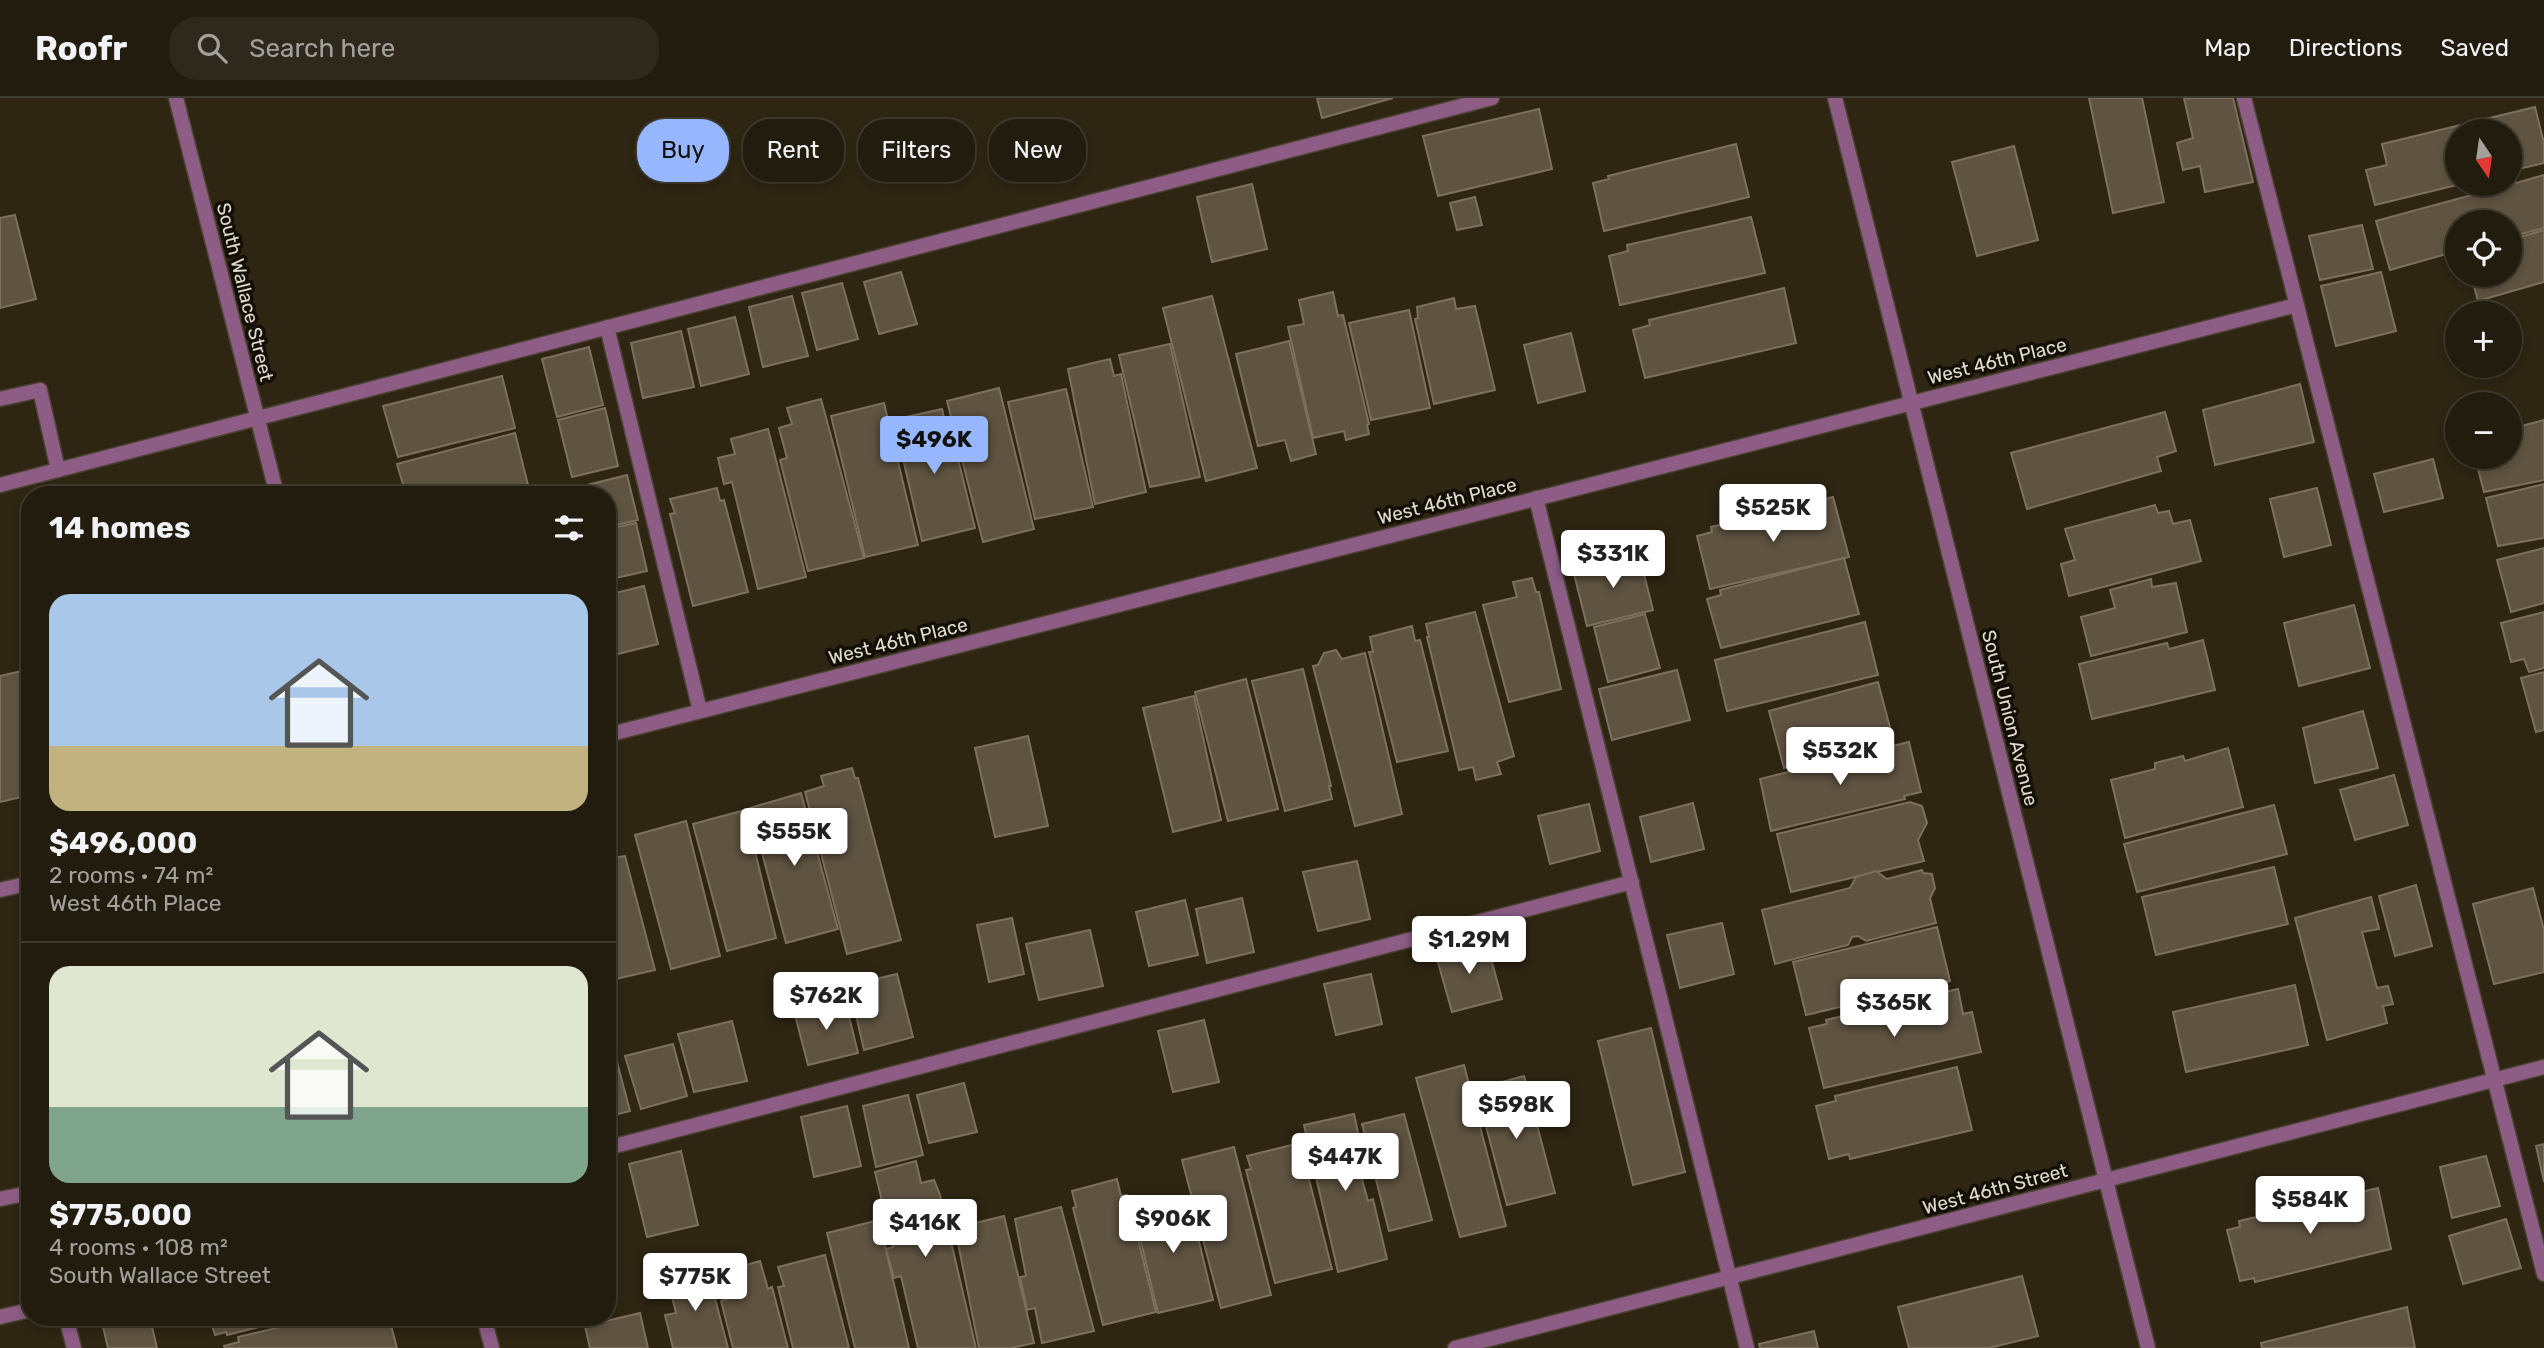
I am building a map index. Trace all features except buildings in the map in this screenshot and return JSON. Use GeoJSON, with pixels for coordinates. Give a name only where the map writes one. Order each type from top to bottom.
{"type":"FeatureCollection","features":[{"type":"Feature","properties":{"kind":"street","name":"South Wallace Street"},"geometry":{"type":"LineString","coordinates":[[176,98],[274,486]]}},
{"type":"Feature","properties":{"kind":"street"},"geometry":{"type":"LineString","coordinates":[[0,485],[1492,98]]}},
{"type":"Feature","properties":{"kind":"street","name":"South Union Avenue"},"geometry":{"type":"LineString","coordinates":[[1835,98],[2148,1348]]}},
{"type":"Feature","properties":{"kind":"street"},"geometry":{"type":"LineString","coordinates":[[2244,98],[2544,1274]]}},
{"type":"Feature","properties":{"kind":"street","name":"West 46th Place"},"geometry":{"type":"LineString","coordinates":[[616,733],[2297,305]]}},
{"type":"Feature","properties":{"kind":"street"},"geometry":{"type":"LineString","coordinates":[[607,327],[699,711]]}},
{"type":"Feature","properties":{"kind":"street"},"geometry":{"type":"LineString","coordinates":[[0,399],[40,390],[58,470]]}},
{"type":"Feature","properties":{"kind":"street"},"geometry":{"type":"LineString","coordinates":[[1536,498],[1747,1348]]}},
{"type":"Feature","properties":{"kind":"street"},"geometry":{"type":"LineString","coordinates":[[616,1146],[1632,881]]}},
{"type":"Feature","properties":{"kind":"street"},"geometry":{"type":"LineString","coordinates":[[0,890],[21,885]]}},
{"type":"Feature","properties":{"kind":"street","name":"West 46th Street"},"geometry":{"type":"LineString","coordinates":[[1455,1348],[2544,1067]]}},
{"type":"Feature","properties":{"kind":"street"},"geometry":{"type":"LineString","coordinates":[[0,1199],[21,1195]]}},
{"type":"Feature","properties":{"kind":"street"},"geometry":{"type":"LineString","coordinates":[[0,1317],[21,1312]]}},
{"type":"Feature","properties":{"kind":"street"},"geometry":{"type":"LineString","coordinates":[[68,1326],[74,1348]]}},
{"type":"Feature","properties":{"kind":"street"},"geometry":{"type":"LineString","coordinates":[[486,1326],[492,1348]]}}]}
